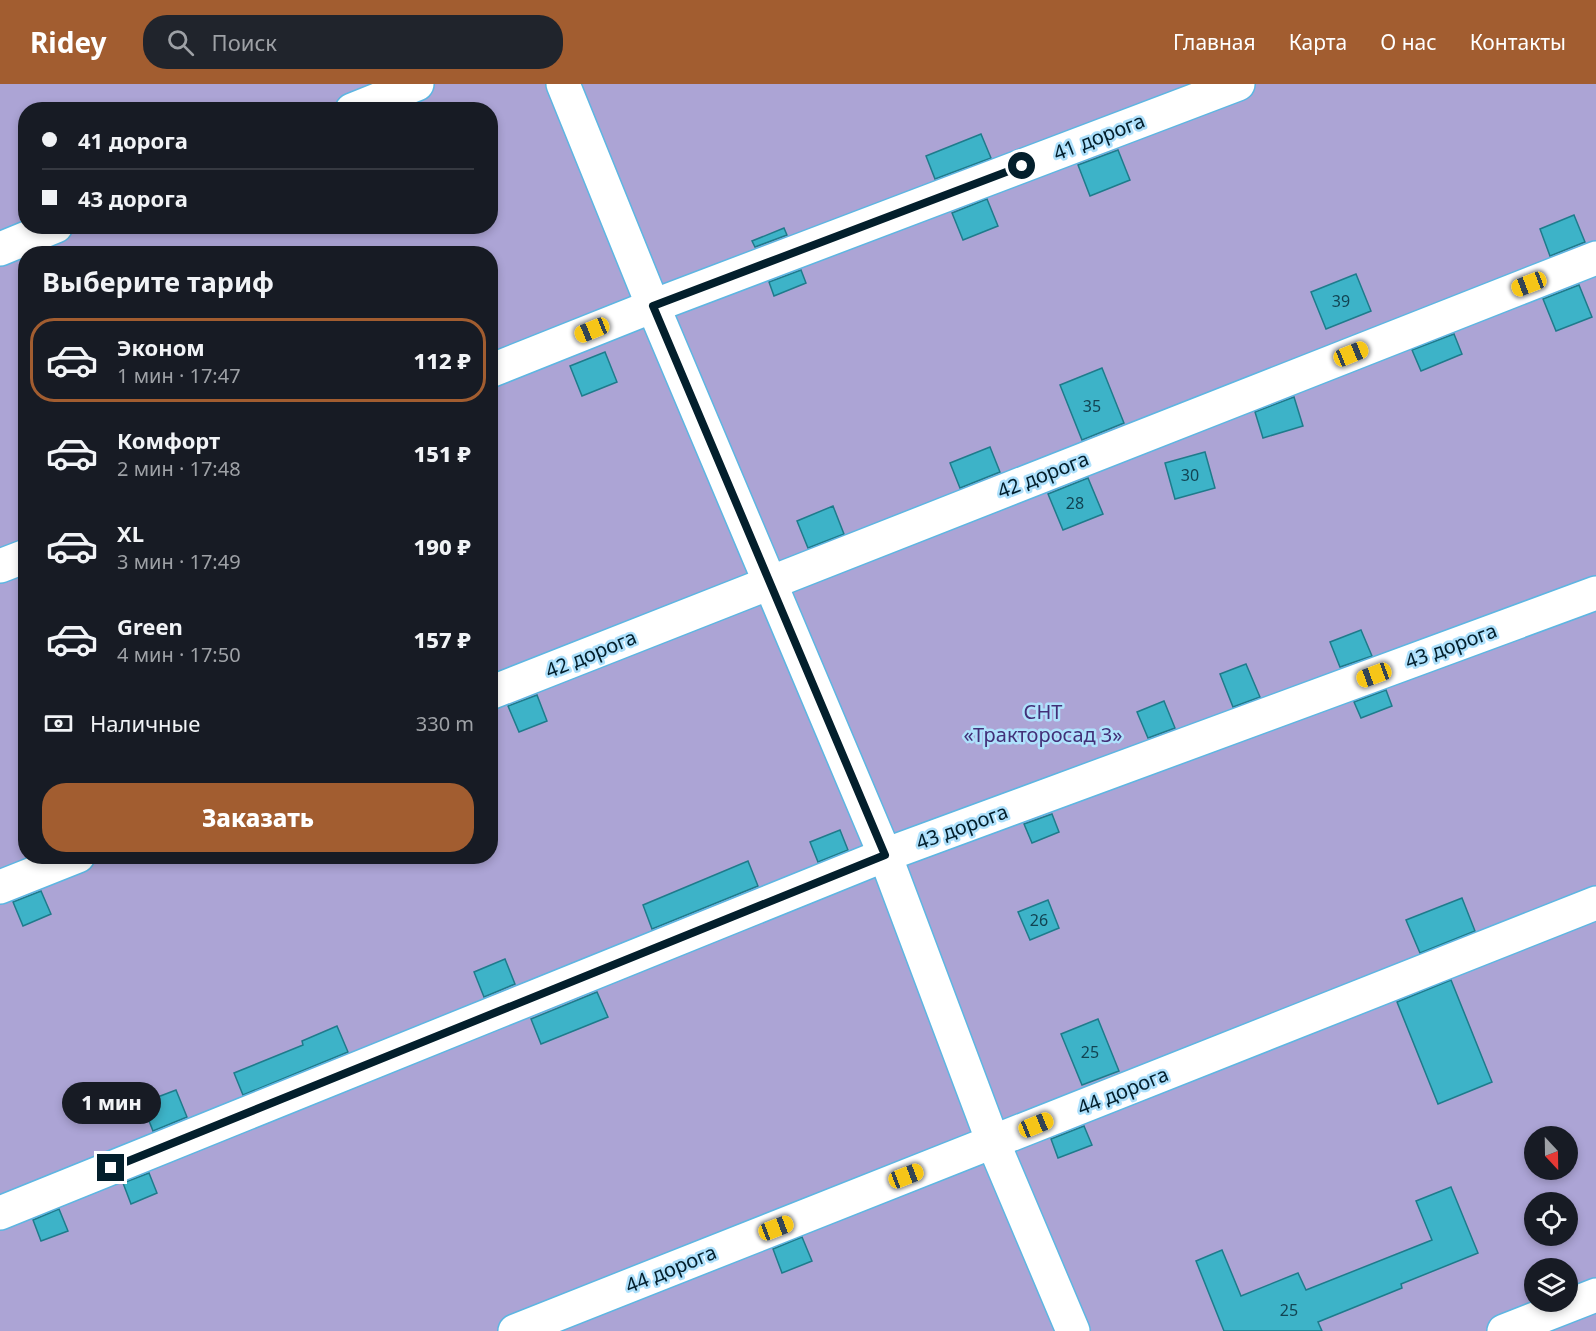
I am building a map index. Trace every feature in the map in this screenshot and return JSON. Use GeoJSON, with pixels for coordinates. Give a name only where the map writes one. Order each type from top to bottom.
{"type":"FeatureCollection","features":[{"type":"Feature","properties":{"kind":"street"},"geometry":{"type":"LineString","coordinates":[[372,102],[417,84]]}},
{"type":"Feature","properties":{"kind":"street"},"geometry":{"type":"LineString","coordinates":[[563,84],[653,306],[885,855],[993,1142],[1073,1331]]}},
{"type":"Feature","properties":{"kind":"street","name":"41 дорога"},"geometry":{"type":"LineString","coordinates":[[498,368],[653,306],[1238,84]]}},
{"type":"Feature","properties":{"kind":"street"},"geometry":{"type":"LineString","coordinates":[[0,249],[37,234]]}},
{"type":"Feature","properties":{"kind":"street","name":"42 дорога"},"geometry":{"type":"LineString","coordinates":[[498,690],[1596,258]]}},
{"type":"Feature","properties":{"kind":"street"},"geometry":{"type":"LineString","coordinates":[[0,566],[18,559]]}},
{"type":"Feature","properties":{"kind":"street","name":"43 дорога"},"geometry":{"type":"LineString","coordinates":[[0,1213],[885,855],[1596,593]]}},
{"type":"Feature","properties":{"kind":"street"},"geometry":{"type":"LineString","coordinates":[[0,888],[58,864]]}},
{"type":"Feature","properties":{"kind":"street","name":"44 дорога"},"geometry":{"type":"LineString","coordinates":[[515,1331],[1596,903]]}},
{"type":"Feature","properties":{"kind":"street"},"geometry":{"type":"LineString","coordinates":[[1504,1331],[1596,1295]]}},
{"type":"Feature","properties":{"kind":"green space","name":"СНТ «Тракторосад 3»"},"geometry":{"type":"Polygon","coordinates":[[[0,84],[1596,84],[1596,1331],[0,1331],[0,84]]]}},
{"type":"Feature","properties":{"kind":"building"},"geometry":{"type":"Polygon","coordinates":[[[981,134],[991,158],[935,179],[926,156],[981,134]]]}},
{"type":"Feature","properties":{"kind":"building"},"geometry":{"type":"Polygon","coordinates":[[[1118,150],[1130,180],[1090,196],[1078,165],[1118,150]]]}},
{"type":"Feature","properties":{"kind":"building"},"geometry":{"type":"Polygon","coordinates":[[[987,199],[998,226],[963,240],[952,213],[987,199]]]}},
{"type":"Feature","properties":{"kind":"building"},"geometry":{"type":"Polygon","coordinates":[[[1574,215],[1585,242],[1550,256],[1540,229],[1574,215]]]}},
{"type":"Feature","properties":{"kind":"building"},"geometry":{"type":"Polygon","coordinates":[[[784,228],[787,235],[755,247],[752,241],[784,228]]]}},
{"type":"Feature","properties":{"kind":"building"},"geometry":{"type":"Polygon","coordinates":[[[801,270],[806,283],[774,296],[769,282],[801,270]]]}},
{"type":"Feature","properties":{"kind":"building"},"geometry":{"type":"Polygon","coordinates":[[[1356,274],[1371,311],[1326,329],[1311,292],[1356,274]]]}},
{"type":"Feature","properties":{"kind":"building"},"geometry":{"type":"Polygon","coordinates":[[[1579,285],[1592,317],[1556,331],[1543,299],[1579,285]]]}},
{"type":"Feature","properties":{"kind":"building"},"geometry":{"type":"Polygon","coordinates":[[[1454,334],[1462,354],[1421,371],[1412,350],[1454,334]]]}},
{"type":"Feature","properties":{"kind":"building"},"geometry":{"type":"Polygon","coordinates":[[[605,352],[617,382],[582,396],[570,366],[605,352]]]}},
{"type":"Feature","properties":{"kind":"building"},"geometry":{"type":"Polygon","coordinates":[[[1102,368],[1124,423],[1082,440],[1060,385],[1102,368]]]}},
{"type":"Feature","properties":{"kind":"building"},"geometry":{"type":"Polygon","coordinates":[[[1294,397],[1303,426],[1263,438],[1255,412],[1294,397]]]}},
{"type":"Feature","properties":{"kind":"building"},"geometry":{"type":"Polygon","coordinates":[[[990,447],[1000,472],[960,488],[950,463],[990,447]]]}},
{"type":"Feature","properties":{"kind":"building"},"geometry":{"type":"Polygon","coordinates":[[[1205,452],[1215,488],[1175,499],[1165,463],[1205,452]]]}},
{"type":"Feature","properties":{"kind":"building"},"geometry":{"type":"Polygon","coordinates":[[[1088,478],[1103,514],[1063,530],[1048,494],[1088,478]]]}},
{"type":"Feature","properties":{"kind":"building"},"geometry":{"type":"Polygon","coordinates":[[[833,506],[844,534],[808,548],[797,521],[833,506]]]}},
{"type":"Feature","properties":{"kind":"building"},"geometry":{"type":"Polygon","coordinates":[[[1361,630],[1372,656],[1340,667],[1330,642],[1361,630]]]}},
{"type":"Feature","properties":{"kind":"building"},"geometry":{"type":"Polygon","coordinates":[[[1246,664],[1260,697],[1233,707],[1220,674],[1246,664]]]}},
{"type":"Feature","properties":{"kind":"building"},"geometry":{"type":"Polygon","coordinates":[[[1386,690],[1392,706],[1361,718],[1354,702],[1386,690]]]}},
{"type":"Feature","properties":{"kind":"building"},"geometry":{"type":"Polygon","coordinates":[[[537,695],[547,721],[519,732],[508,706],[537,695]]]}},
{"type":"Feature","properties":{"kind":"building"},"geometry":{"type":"Polygon","coordinates":[[[1164,701],[1175,728],[1148,738],[1137,712],[1164,701]]]}},
{"type":"Feature","properties":{"kind":"building"},"geometry":{"type":"Polygon","coordinates":[[[1052,814],[1059,832],[1032,843],[1024,824],[1052,814]]]}},
{"type":"Feature","properties":{"kind":"building"},"geometry":{"type":"Polygon","coordinates":[[[840,830],[848,850],[818,862],[810,842],[840,830]]]}},
{"type":"Feature","properties":{"kind":"building"},"geometry":{"type":"Polygon","coordinates":[[[748,861],[758,886],[652,929],[643,905],[748,861]]]}},
{"type":"Feature","properties":{"kind":"building"},"geometry":{"type":"Polygon","coordinates":[[[41,891],[51,914],[23,926],[13,902],[41,891]]]}},
{"type":"Feature","properties":{"kind":"building"},"geometry":{"type":"Polygon","coordinates":[[[1462,898],[1475,931],[1420,953],[1406,920],[1462,898]]]}},
{"type":"Feature","properties":{"kind":"building"},"geometry":{"type":"Polygon","coordinates":[[[1048,900],[1059,928],[1030,940],[1018,912],[1048,900]]]}},
{"type":"Feature","properties":{"kind":"building"},"geometry":{"type":"Polygon","coordinates":[[[505,959],[515,984],[484,997],[474,972],[505,959]]]}},
{"type":"Feature","properties":{"kind":"building"},"geometry":{"type":"Polygon","coordinates":[[[1451,980],[1492,1082],[1438,1104],[1397,1002],[1451,980]]]}},
{"type":"Feature","properties":{"kind":"building"},"geometry":{"type":"Polygon","coordinates":[[[597,992],[608,1017],[541,1044],[531,1019],[597,992]]]}},
{"type":"Feature","properties":{"kind":"building"},"geometry":{"type":"Polygon","coordinates":[[[1098,1019],[1119,1071],[1082,1085],[1061,1034],[1098,1019]]]}},
{"type":"Feature","properties":{"kind":"building"},"geometry":{"type":"Polygon","coordinates":[[[337,1026],[348,1052],[243,1095],[234,1073],[303,1045],[302,1041],[337,1026]]]}},
{"type":"Feature","properties":{"kind":"building"},"geometry":{"type":"Polygon","coordinates":[[[176,1090],[187,1117],[153,1131],[142,1103],[176,1090]]]}},
{"type":"Feature","properties":{"kind":"building"},"geometry":{"type":"Polygon","coordinates":[[[1084,1126],[1092,1145],[1058,1158],[1051,1139],[1084,1126]]]}},
{"type":"Feature","properties":{"kind":"building"},"geometry":{"type":"Polygon","coordinates":[[[149,1173],[157,1193],[131,1204],[123,1183],[149,1173]]]}},
{"type":"Feature","properties":{"kind":"building"},"geometry":{"type":"Polygon","coordinates":[[[1451,1187],[1478,1253],[1401,1284],[1402,1288],[1318,1322],[1322,1331],[1224,1331],[1196,1261],[1222,1250],[1241,1296],[1298,1273],[1306,1290],[1432,1240],[1416,1201],[1451,1187]]]}},
{"type":"Feature","properties":{"kind":"building"},"geometry":{"type":"Polygon","coordinates":[[[59,1209],[68,1231],[41,1241],[33,1220],[59,1209]]]}},
{"type":"Feature","properties":{"kind":"building"},"geometry":{"type":"Polygon","coordinates":[[[802,1237],[812,1261],[782,1273],[773,1249],[802,1237]]]}},
{"type":"Feature","properties":{"kind":"route"},"geometry":{"type":"LineString","coordinates":[[111,1168],[885,855],[653,306],[1022,166]]}}]}
